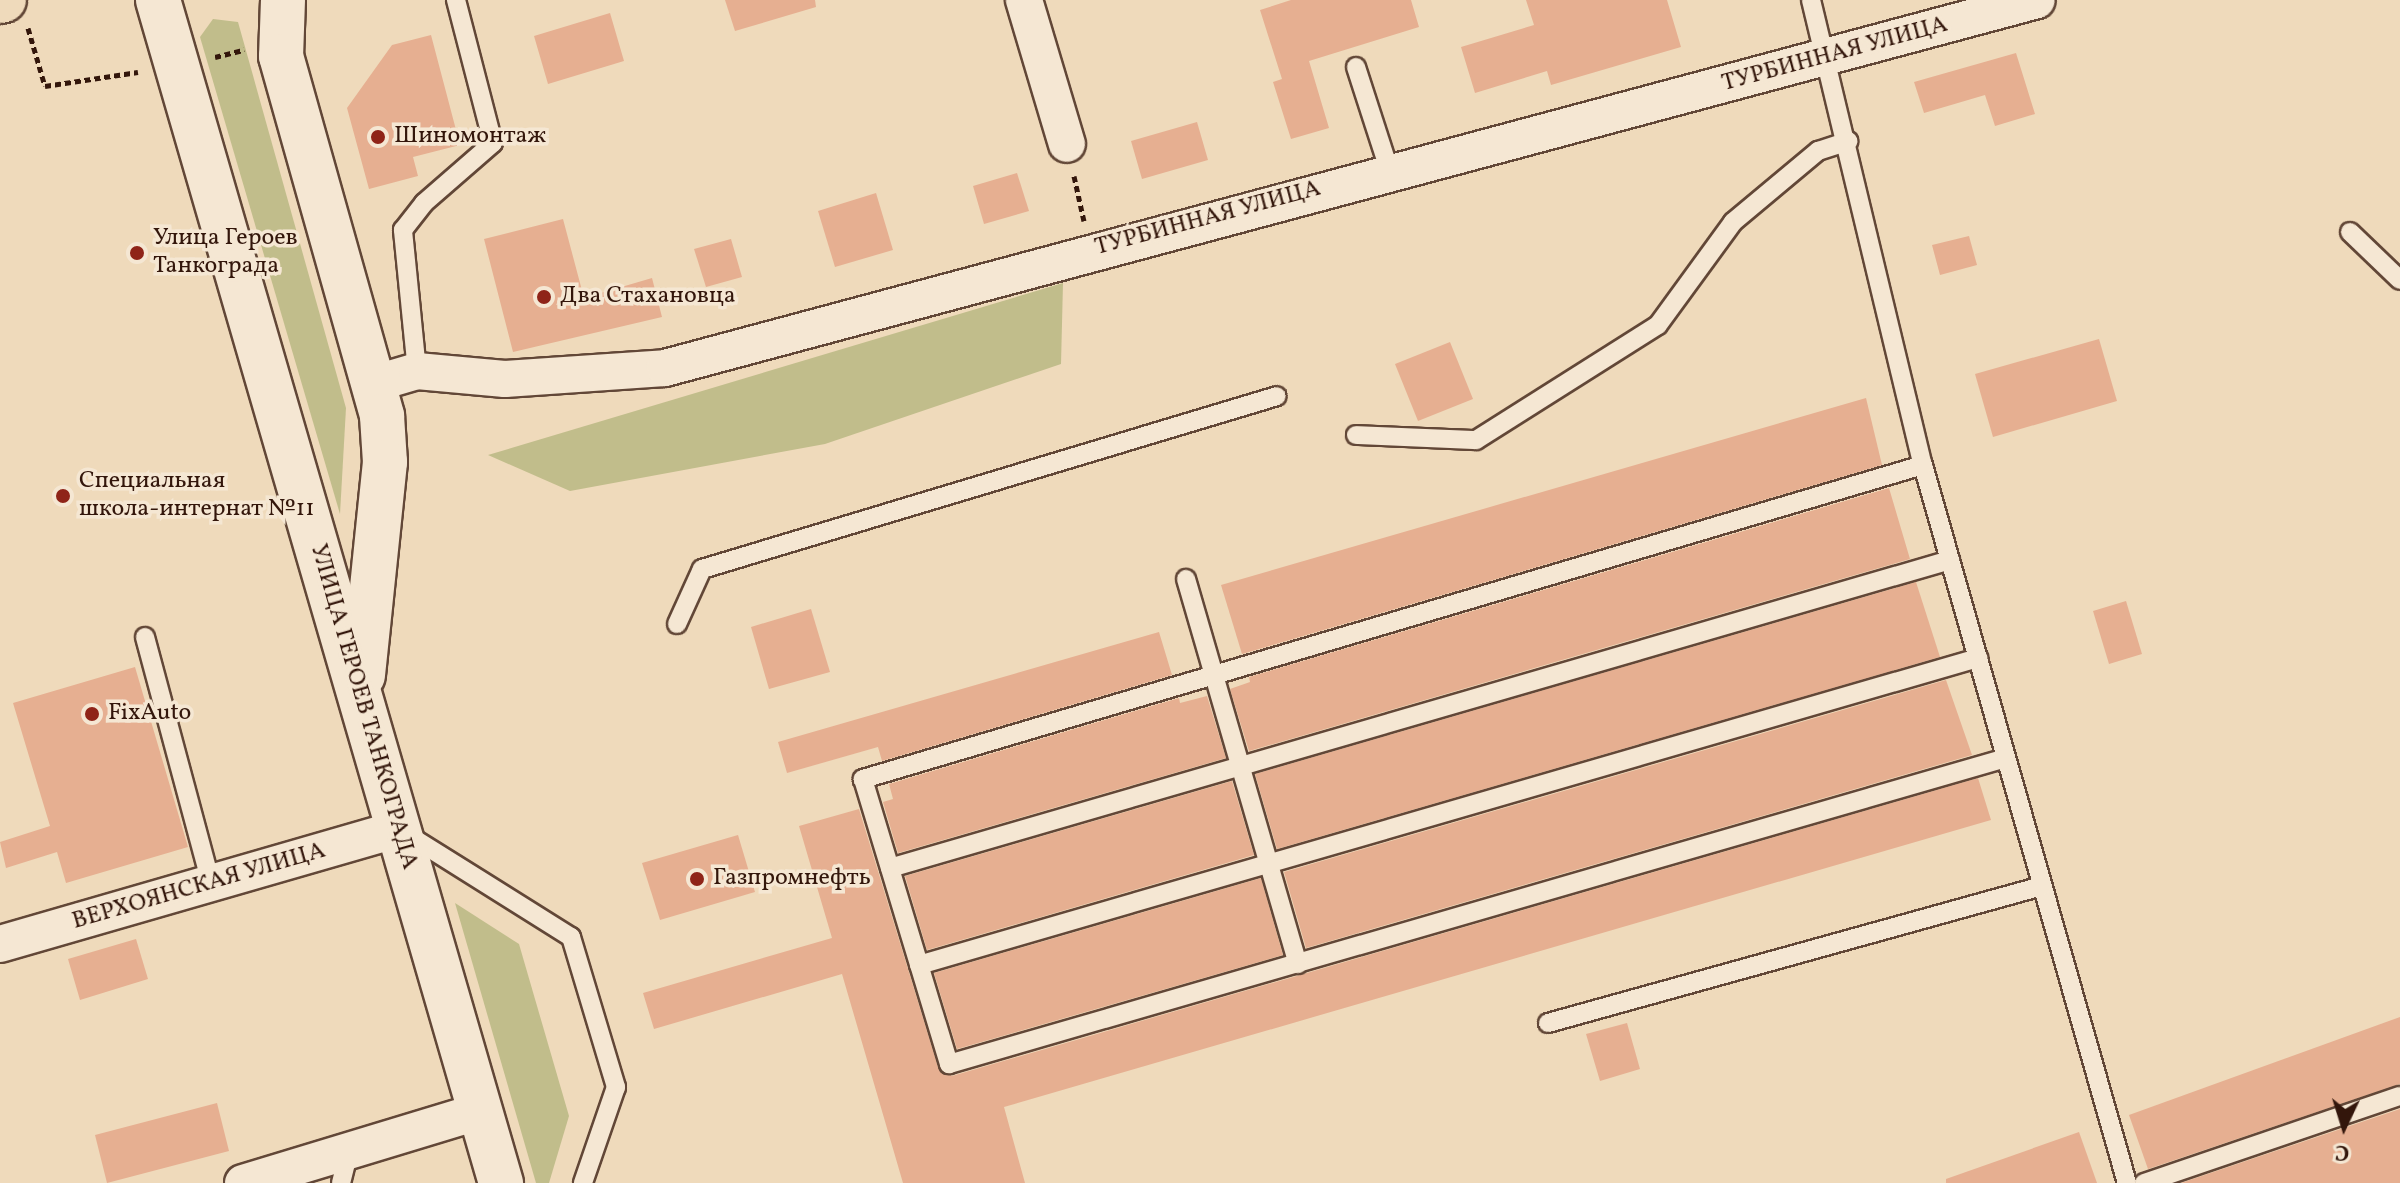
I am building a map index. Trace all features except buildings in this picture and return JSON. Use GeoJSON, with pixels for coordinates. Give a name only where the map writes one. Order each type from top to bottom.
{"type":"FeatureCollection","features":[{"type":"Feature","properties":{"kind":"main road","name":"УЛИЦА ГЕРОЕВ ТАНКОГРАДА"},"geometry":{"type":"LineString","coordinates":[[158,0],[501,1183]]}},
{"type":"Feature","properties":{"kind":"main road"},"geometry":{"type":"LineString","coordinates":[[283,0],[281,56],[373,384],[385,462],[360,698]]}},
{"type":"Feature","properties":{"kind":"street"},"geometry":{"type":"LineString","coordinates":[[1024,0],[1067,144]]}},
{"type":"Feature","properties":{"kind":"street","name":"ТУРБИННАЯ УЛИЦА"},"geometry":{"type":"LineString","coordinates":[[373,384],[417,371],[505,379],[665,368],[1090,250],[1829,58],[2037,0]]}},
{"type":"Feature","properties":{"kind":"street","name":"ВЕРХОЯНСКАЯ УЛИЦА"},"geometry":{"type":"LineString","coordinates":[[0,944],[399,829]]}},
{"type":"Feature","properties":{"kind":"street"},"geometry":{"type":"LineString","coordinates":[[243,1183],[345,1167],[480,1111]]}},
{"type":"Feature","properties":{"kind":"lane"},"geometry":{"type":"LineString","coordinates":[[417,371],[403,230],[424,203],[493,143],[456,0]]}},
{"type":"Feature","properties":{"kind":"lane"},"geometry":{"type":"LineString","coordinates":[[1811,0],[1829,58],[1923,465],[2127,1183]]}},
{"type":"Feature","properties":{"kind":"lane"},"geometry":{"type":"LineString","coordinates":[[1356,67],[1390,172]]}},
{"type":"Feature","properties":{"kind":"lane"},"geometry":{"type":"LineString","coordinates":[[1356,435],[1476,440],[1658,325],[1733,222],[1818,151],[1848,141]]}},
{"type":"Feature","properties":{"kind":"lane"},"geometry":{"type":"LineString","coordinates":[[2350,232],[2400,280]]}},
{"type":"Feature","properties":{"kind":"lane"},"geometry":{"type":"LineString","coordinates":[[677,624],[702,569],[1277,396]]}},
{"type":"Feature","properties":{"kind":"lane"},"geometry":{"type":"LineString","coordinates":[[1923,465],[863,779],[949,1064],[2006,758]]}},
{"type":"Feature","properties":{"kind":"lane"},"geometry":{"type":"LineString","coordinates":[[890,868],[1950,560]]}},
{"type":"Feature","properties":{"kind":"lane"},"geometry":{"type":"LineString","coordinates":[[1186,579],[1298,964]]}},
{"type":"Feature","properties":{"kind":"lane"},"geometry":{"type":"LineString","coordinates":[[145,637],[211,883]]}},
{"type":"Feature","properties":{"kind":"lane"},"geometry":{"type":"LineString","coordinates":[[919,965],[1978,658]]}},
{"type":"Feature","properties":{"kind":"lane"},"geometry":{"type":"LineString","coordinates":[[399,829],[571,937],[616,1087],[583,1183]]}},
{"type":"Feature","properties":{"kind":"lane"},"geometry":{"type":"LineString","coordinates":[[1548,1023],[2042,886]]}},
{"type":"Feature","properties":{"kind":"lane"},"geometry":{"type":"LineString","coordinates":[[2144,1183],[2400,1096]]}},
{"type":"Feature","properties":{"kind":"path"},"geometry":{"type":"LineString","coordinates":[[9,5],[45,86],[177,66],[261,46]]}},
{"type":"Feature","properties":{"kind":"path"},"geometry":{"type":"LineString","coordinates":[[1067,144],[1090,250]]}},
{"type":"Feature","properties":{"kind":"shaded area"},"geometry":{"type":"Polygon","coordinates":[[[213,19],[238,22],[346,408],[340,514],[200,37],[213,19]]]}},
{"type":"Feature","properties":{"kind":"shaded area"},"geometry":{"type":"Polygon","coordinates":[[[1063,283],[1061,364],[825,444],[570,491],[488,455],[1063,283]]]}},
{"type":"Feature","properties":{"kind":"shaded area"},"geometry":{"type":"Polygon","coordinates":[[[455,903],[519,944],[569,1116],[549,1183],[536,1183],[455,903]]]}},
{"type":"Feature","properties":{"kind":"place","name":"Шиномонтаж"},"geometry":{"type":"Point","coordinates":[378,137]}},
{"type":"Feature","properties":{"kind":"place","name":"Улица Героев Танкограда"},"geometry":{"type":"Point","coordinates":[137,253]}},
{"type":"Feature","properties":{"kind":"place","name":"Два Стахановца"},"geometry":{"type":"Point","coordinates":[544,297]}},
{"type":"Feature","properties":{"kind":"place","name":"Специальная школа-интернат №11"},"geometry":{"type":"Point","coordinates":[63,496]}},
{"type":"Feature","properties":{"kind":"place","name":"FixAuto"},"geometry":{"type":"Point","coordinates":[92,714]}},
{"type":"Feature","properties":{"kind":"place","name":"Газпромнефть"},"geometry":{"type":"Point","coordinates":[697,879]}}]}
